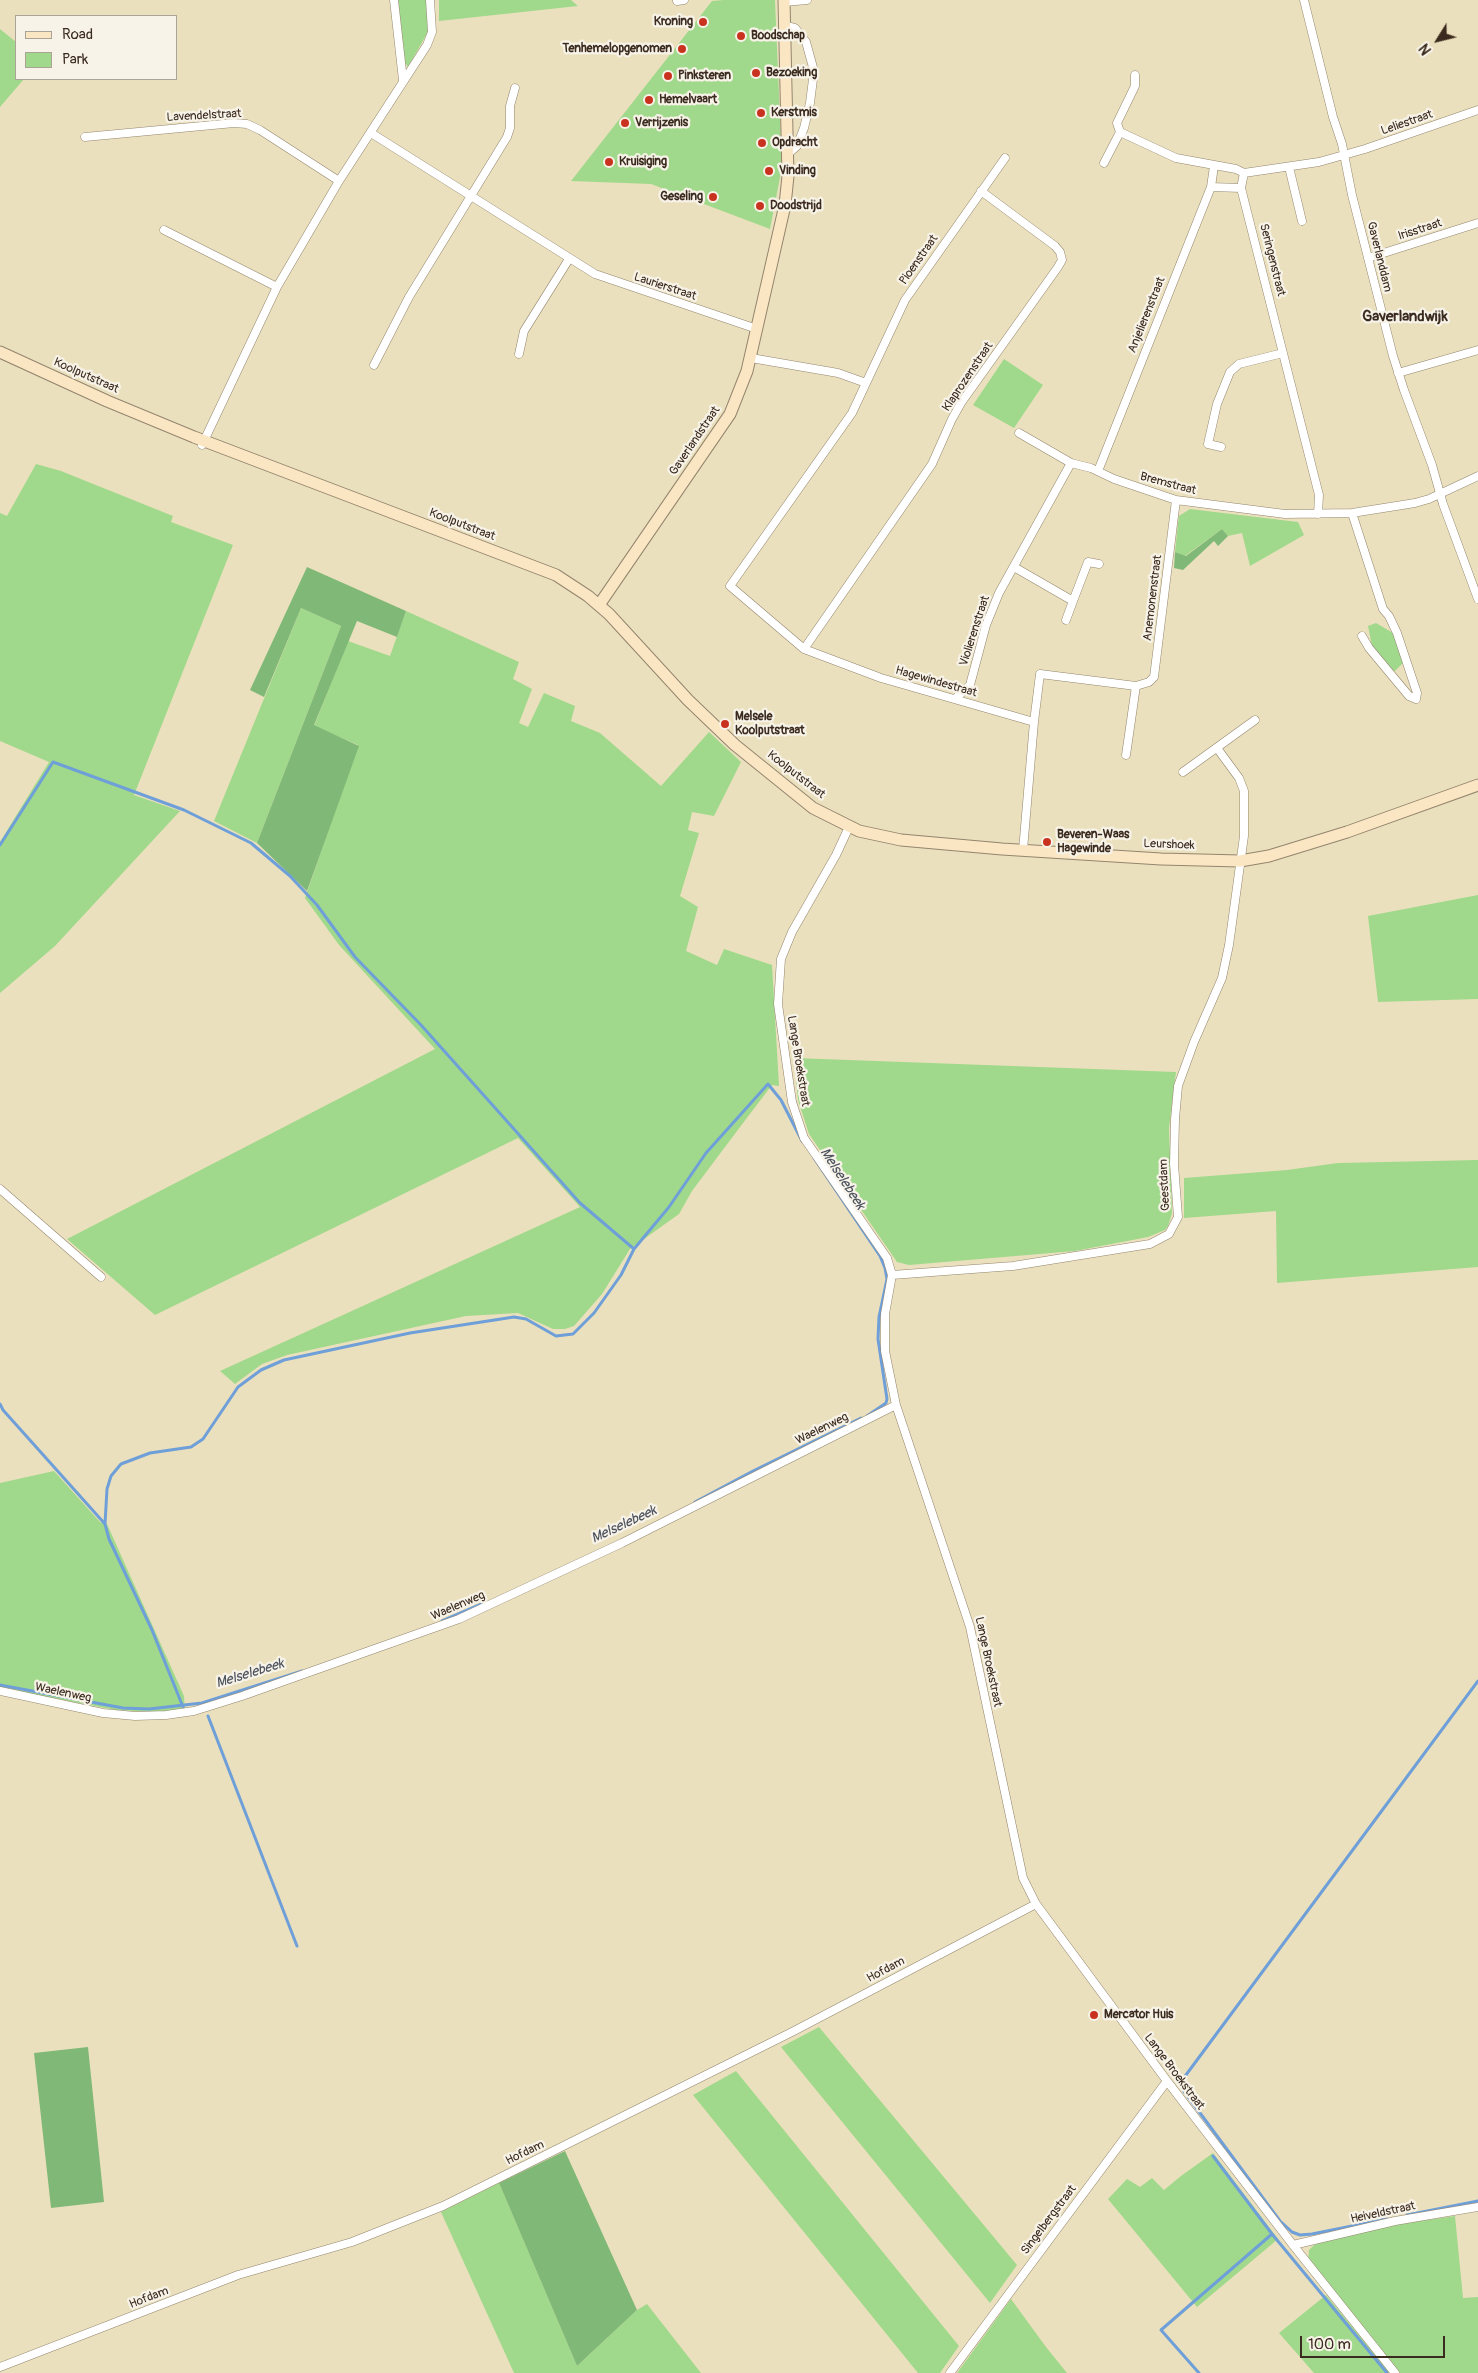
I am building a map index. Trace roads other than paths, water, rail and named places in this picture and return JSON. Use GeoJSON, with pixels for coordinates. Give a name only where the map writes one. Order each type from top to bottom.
{"type":"FeatureCollection","features":[{"type":"Feature","properties":{"kind":"street"},"geometry":{"type":"LineString","coordinates":[[394,0],[402,80]]}},
{"type":"Feature","properties":{"kind":"street"},"geometry":{"type":"LineString","coordinates":[[202,443],[277,287],[339,181],[371,133],[402,80],[427,46],[432,25],[430,0]]}},
{"type":"Feature","properties":{"kind":"street"},"geometry":{"type":"LineString","coordinates":[[784,1],[807,0]]}},
{"type":"Feature","properties":{"kind":"street","name":"Gaverlanddam"},"geometry":{"type":"LineString","coordinates":[[1304,0],[1398,373],[1478,599]]}},
{"type":"Feature","properties":{"kind":"street","name":"Gaverlandstraat"},"geometry":{"type":"LineString","coordinates":[[599,605],[730,414],[751,358],[785,205],[789,153],[784,1]]}},
{"type":"Feature","properties":{"kind":"street","name":"Gaverlandstraat"},"geometry":{"type":"LineString","coordinates":[[784,25],[795,28],[806,42],[814,71],[810,103],[804,128],[797,146],[789,153]]}},
{"type":"Feature","properties":{"kind":"street"},"geometry":{"type":"LineString","coordinates":[[1135,75],[1135,86],[1117,123],[1120,132],[1167,155],[1236,169],[1244,173]]}},
{"type":"Feature","properties":{"kind":"street"},"geometry":{"type":"LineString","coordinates":[[374,365],[409,297],[501,146],[510,128],[510,106],[515,88]]}},
{"type":"Feature","properties":{"kind":"street","name":"Leliestraat"},"geometry":{"type":"LineString","coordinates":[[1244,173],[1261,169],[1289,168],[1343,155],[1478,110]]}},
{"type":"Feature","properties":{"kind":"street","name":"Lavendelstraat"},"geometry":{"type":"LineString","coordinates":[[85,137],[234,123],[247,124],[260,130],[339,181]]}},
{"type":"Feature","properties":{"kind":"street"},"geometry":{"type":"LineString","coordinates":[[1104,163],[1120,132]]}},
{"type":"Feature","properties":{"kind":"street","name":"Laurierstraat"},"geometry":{"type":"LineString","coordinates":[[371,133],[569,259],[609,281],[757,329]]}},
{"type":"Feature","properties":{"kind":"street","name":"Pioenstraat"},"geometry":{"type":"LineString","coordinates":[[730,586],[852,412],[905,300],[1005,158]]}},
{"type":"Feature","properties":{"kind":"street","name":"Anjelierenstraat"},"geometry":{"type":"LineString","coordinates":[[1098,471],[1210,187],[1214,166]]}},
{"type":"Feature","properties":{"kind":"street"},"geometry":{"type":"LineString","coordinates":[[1289,168],[1302,221]]}},
{"type":"Feature","properties":{"kind":"street","name":"Seringenstraat"},"geometry":{"type":"LineString","coordinates":[[1244,173],[1241,188],[1319,495],[1318,514]]}},
{"type":"Feature","properties":{"kind":"street"},"geometry":{"type":"LineString","coordinates":[[1210,187],[1241,188]]}},
{"type":"Feature","properties":{"kind":"street","name":"Klaprozenstraat"},"geometry":{"type":"LineString","coordinates":[[804,649],[932,464],[952,419],[962,403],[1062,260],[1055,246],[982,191]]}},
{"type":"Feature","properties":{"kind":"street","name":"Irisstraat"},"geometry":{"type":"LineString","coordinates":[[1368,258],[1478,223]]}},
{"type":"Feature","properties":{"kind":"street"},"geometry":{"type":"LineString","coordinates":[[164,230],[277,287]]}},
{"type":"Feature","properties":{"kind":"street"},"geometry":{"type":"LineString","coordinates":[[519,354],[524,331],[569,259]]}},
{"type":"Feature","properties":{"kind":"street"},"geometry":{"type":"LineString","coordinates":[[1398,373],[1478,350]]}},
{"type":"Feature","properties":{"kind":"street","name":"Koolputstraat"},"geometry":{"type":"LineString","coordinates":[[0,352],[202,443],[556,576],[599,605],[688,700],[735,745],[813,808],[849,827]]}},
{"type":"Feature","properties":{"kind":"street"},"geometry":{"type":"LineString","coordinates":[[1221,447],[1207,447],[1217,404],[1230,372],[1239,364],[1283,352]]}},
{"type":"Feature","properties":{"kind":"street"},"geometry":{"type":"LineString","coordinates":[[751,358],[838,373],[866,383]]}},
{"type":"Feature","properties":{"kind":"street","name":"Bremstraat"},"geometry":{"type":"LineString","coordinates":[[1019,433],[1071,463],[1098,471],[1114,480],[1176,500],[1284,514],[1352,513],[1414,503],[1478,476]]}},
{"type":"Feature","properties":{"kind":"street","name":"Violierenstraat"},"geometry":{"type":"LineString","coordinates":[[955,699],[970,686],[986,626],[999,593],[1071,463]]}},
{"type":"Feature","properties":{"kind":"street","name":"Anemonenstraat"},"geometry":{"type":"LineString","coordinates":[[1136,686],[1149,682],[1154,677],[1176,500]]}},
{"type":"Feature","properties":{"kind":"street"},"geometry":{"type":"LineString","coordinates":[[1352,513],[1383,609],[1389,616],[1397,633],[1417,693],[1416,699],[1409,696],[1369,648],[1362,636]]}},
{"type":"Feature","properties":{"kind":"street"},"geometry":{"type":"LineString","coordinates":[[1066,620],[1088,562],[1099,564]]}},
{"type":"Feature","properties":{"kind":"street"},"geometry":{"type":"LineString","coordinates":[[1014,566],[1073,600]]}},
{"type":"Feature","properties":{"kind":"street","name":"Hagewindestraat"},"geometry":{"type":"LineString","coordinates":[[730,586],[804,649],[881,678],[1034,722]]}},
{"type":"Feature","properties":{"kind":"street"},"geometry":{"type":"LineString","coordinates":[[1023,850],[1040,674],[1136,686],[1126,755]]}},
{"type":"Feature","properties":{"kind":"street"},"geometry":{"type":"LineString","coordinates":[[1183,772],[1255,720]]}},
{"type":"Feature","properties":{"kind":"street","name":"Geestdam"},"geometry":{"type":"LineString","coordinates":[[892,1275],[1013,1266],[1150,1244],[1169,1234],[1178,1217],[1174,1164],[1174,1119],[1178,1086],[1194,1042],[1222,978],[1230,945],[1244,836],[1244,791],[1239,778],[1217,748]]}},
{"type":"Feature","properties":{"kind":"street","name":"Leurshoek"},"geometry":{"type":"LineString","coordinates":[[849,827],[901,840],[1161,859],[1240,861],[1269,856],[1347,832],[1478,785]]}},
{"type":"Feature","properties":{"kind":"street","name":"Lange Broekstraat"},"geometry":{"type":"LineString","coordinates":[[849,827],[836,855],[786,945],[781,959],[778,1004],[792,1102],[804,1138],[887,1258],[892,1275],[885,1314],[885,1342],[896,1405],[970,1627],[1023,1878],[1036,1904],[1167,2081],[1293,2246],[1395,2373]]}},
{"type":"Feature","properties":{"kind":"street"},"geometry":{"type":"LineString","coordinates":[[0,1189],[101,1277]]}},
{"type":"Feature","properties":{"kind":"street","name":"Waelenweg"},"geometry":{"type":"LineString","coordinates":[[0,1691],[104,1713],[135,1716],[166,1715],[194,1711],[242,1696],[458,1619],[622,1543],[896,1405]]}},
{"type":"Feature","properties":{"kind":"street","name":"Hofdam"},"geometry":{"type":"LineString","coordinates":[[0,2367],[238,2275],[352,2242],[443,2206],[792,2032],[1036,1904]]}},
{"type":"Feature","properties":{"kind":"street","name":"Singelbergstraat"},"geometry":{"type":"LineString","coordinates":[[950,2373],[1167,2081]]}},
{"type":"Feature","properties":{"kind":"street","name":"Heiveldstraat"},"geometry":{"type":"LineString","coordinates":[[1293,2246],[1395,2221],[1478,2207]]}},
{"type":"Feature","properties":{"kind":"waterway"},"geometry":{"type":"LineString","coordinates":[[0,845],[53,762],[184,810],[251,843],[290,876],[317,905],[355,957],[421,1025],[580,1203],[634,1249]]}},
{"type":"Feature","properties":{"kind":"waterway","name":"Melselebeek"},"geometry":{"type":"LineString","coordinates":[[105,1524],[107,1489],[111,1476],[121,1464],[150,1453],[191,1447],[203,1439],[238,1387],[261,1370],[284,1360],[410,1333],[514,1317],[526,1319],[556,1336],[573,1334],[594,1313],[621,1275],[634,1249],[669,1207],[706,1153],[768,1084],[781,1100],[802,1141]]}},
{"type":"Feature","properties":{"kind":"waterway","name":"Melselebeek"},"geometry":{"type":"LineString","coordinates":[[814,1158],[880,1256],[885,1268],[887,1279],[879,1317],[878,1339],[887,1399],[886,1403],[867,1416]]}},
{"type":"Feature","properties":{"kind":"waterway","name":"Melselebeek"},"geometry":{"type":"LineString","coordinates":[[0,1404],[3,1410],[105,1524],[109,1539],[152,1630],[183,1707]]}},
{"type":"Feature","properties":{"kind":"waterway","name":"Melselebeek"},"geometry":{"type":"LineString","coordinates":[[695,1502],[861,1418]]}},
{"type":"Feature","properties":{"kind":"waterway","name":"Melselebeek"},"geometry":{"type":"LineString","coordinates":[[442,1621],[484,1603]]}},
{"type":"Feature","properties":{"kind":"waterway","name":"Melselebeek"},"geometry":{"type":"LineString","coordinates":[[0,1685],[123,1708],[149,1709],[202,1703],[302,1671]]}},
{"type":"Feature","properties":{"kind":"waterway"},"geometry":{"type":"LineString","coordinates":[[1387,2219],[1312,2234],[1300,2235],[1292,2232],[1280,2221],[1183,2090],[1180,2083],[1478,1681]]}},
{"type":"Feature","properties":{"kind":"waterway"},"geometry":{"type":"LineString","coordinates":[[208,1716],[297,1946]]}},
{"type":"Feature","properties":{"kind":"waterway"},"geometry":{"type":"LineString","coordinates":[[1199,2373],[1161,2330],[1272,2234],[1213,2156]]}},
{"type":"Feature","properties":{"kind":"waterway"},"geometry":{"type":"LineString","coordinates":[[1407,2215],[1478,2201]]}},
{"type":"Feature","properties":{"kind":"waterway"},"geometry":{"type":"LineString","coordinates":[[1272,2234],[1387,2373]]}},
{"type":"Feature","properties":{"kind":"place","name":"Kroning"},"geometry":{"type":"Point","coordinates":[703,22]}},
{"type":"Feature","properties":{"kind":"place","name":"Boodschap"},"geometry":{"type":"Point","coordinates":[741,36]}},
{"type":"Feature","properties":{"kind":"place","name":"Tenhemelopgenomen"},"geometry":{"type":"Point","coordinates":[682,49]}},
{"type":"Feature","properties":{"kind":"place","name":"Bezoeking"},"geometry":{"type":"Point","coordinates":[756,73]}},
{"type":"Feature","properties":{"kind":"place","name":"Pinksteren"},"geometry":{"type":"Point","coordinates":[668,76]}},
{"type":"Feature","properties":{"kind":"place","name":"Hemelvaart"},"geometry":{"type":"Point","coordinates":[649,100]}},
{"type":"Feature","properties":{"kind":"place","name":"Kerstmis"},"geometry":{"type":"Point","coordinates":[761,113]}},
{"type":"Feature","properties":{"kind":"place","name":"Verrijzenis"},"geometry":{"type":"Point","coordinates":[625,123]}},
{"type":"Feature","properties":{"kind":"place","name":"Opdracht"},"geometry":{"type":"Point","coordinates":[762,143]}},
{"type":"Feature","properties":{"kind":"place","name":"Kruisiging"},"geometry":{"type":"Point","coordinates":[609,162]}},
{"type":"Feature","properties":{"kind":"place","name":"Vinding"},"geometry":{"type":"Point","coordinates":[769,171]}},
{"type":"Feature","properties":{"kind":"place","name":"Geseling"},"geometry":{"type":"Point","coordinates":[713,197]}},
{"type":"Feature","properties":{"kind":"place","name":"Doodstrijd"},"geometry":{"type":"Point","coordinates":[760,206]}},
{"type":"Feature","properties":{"kind":"place","name":"Melsele Koolputstraat"},"geometry":{"type":"Point","coordinates":[725,724]}},
{"type":"Feature","properties":{"kind":"place","name":"Beveren-Waas Hagewinde"},"geometry":{"type":"Point","coordinates":[1047,842]}},
{"type":"Feature","properties":{"kind":"place","name":"Mercator Huis"},"geometry":{"type":"Point","coordinates":[1094,2015]}},
{"type":"Feature","properties":{"kind":"district","name":"Gaverlandwijk"},"geometry":{"type":"Point","coordinates":[1405,317]}}]}
